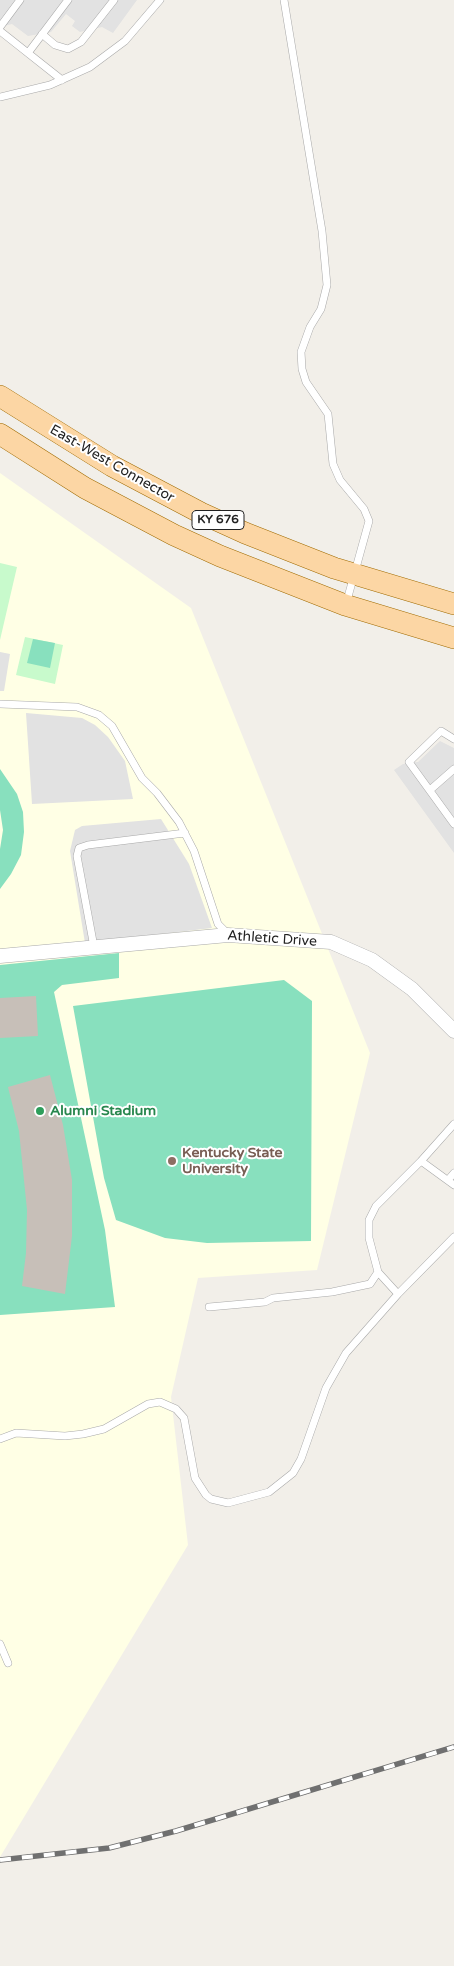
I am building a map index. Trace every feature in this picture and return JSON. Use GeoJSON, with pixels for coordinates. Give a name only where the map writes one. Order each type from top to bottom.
{"type":"FeatureCollection","features":[{"type":"Feature","properties":{"kind":"main road","name":"East-West Connector"},"geometry":{"type":"LineString","coordinates":[[0,396],[68,440],[156,490],[245,533],[355,574],[454,604]]}},
{"type":"Feature","properties":{"kind":"main road","name":"KY 676"},"geometry":{"type":"LineString","coordinates":[[0,434],[85,488],[174,535],[266,576],[345,605],[454,638]]}},
{"type":"Feature","properties":{"kind":"street","name":"Athletic Drive"},"geometry":{"type":"LineString","coordinates":[[0,956],[228,935],[330,942],[372,960],[412,989],[454,1031]]}},
{"type":"Feature","properties":{"kind":"lane"},"geometry":{"type":"LineString","coordinates":[[0,26],[20,0]]}},
{"type":"Feature","properties":{"kind":"lane"},"geometry":{"type":"LineString","coordinates":[[28,53],[68,0]]}},
{"type":"Feature","properties":{"kind":"lane"},"geometry":{"type":"LineString","coordinates":[[42,34],[55,45],[68,49],[81,42],[114,0]]}},
{"type":"Feature","properties":{"kind":"lane"},"geometry":{"type":"LineString","coordinates":[[0,97],[50,85],[90,67],[125,41],[160,0]]}},
{"type":"Feature","properties":{"kind":"lane"},"geometry":{"type":"LineString","coordinates":[[284,0],[322,231],[327,285],[321,309],[310,327],[301,352],[302,369],[306,382],[328,414],[333,464],[340,480],[364,509],[369,521],[345,605]]}},
{"type":"Feature","properties":{"kind":"lane"},"geometry":{"type":"LineString","coordinates":[[0,31],[62,80]]}},
{"type":"Feature","properties":{"kind":"lane"},"geometry":{"type":"LineString","coordinates":[[0,704],[78,707],[99,715],[112,726],[142,778],[157,793],[185,833],[194,852],[218,924],[228,935]]}},
{"type":"Feature","properties":{"kind":"lane"},"geometry":{"type":"LineString","coordinates":[[452,818],[409,762],[441,731],[454,739]]}},
{"type":"Feature","properties":{"kind":"lane"},"geometry":{"type":"LineString","coordinates":[[430,790],[454,768]]}},
{"type":"Feature","properties":{"kind":"lane"},"geometry":{"type":"LineString","coordinates":[[94,947],[77,856],[79,848],[88,844],[185,833]]}},
{"type":"Feature","properties":{"kind":"lane"},"geometry":{"type":"LineString","coordinates":[[398,1294],[378,1272],[369,1238],[369,1220],[376,1206],[454,1124]]}},
{"type":"Feature","properties":{"kind":"lane"},"geometry":{"type":"LineString","coordinates":[[420,1161],[451,1182],[454,1173]]}},
{"type":"Feature","properties":{"kind":"lane"},"geometry":{"type":"LineString","coordinates":[[0,1439],[16,1433],[66,1436],[83,1434],[104,1429],[148,1404],[160,1402],[176,1409],[184,1418],[195,1478],[206,1495],[211,1499],[228,1503],[264,1494],[293,1473],[301,1459],[326,1388],[346,1353],[398,1294],[454,1237]]}},
{"type":"Feature","properties":{"kind":"lane"},"geometry":{"type":"LineString","coordinates":[[208,1307],[265,1302],[273,1298],[332,1292],[370,1284],[378,1272]]}},
{"type":"Feature","properties":{"kind":"lane"},"geometry":{"type":"LineString","coordinates":[[0,1644],[8,1663]]}},
{"type":"Feature","properties":{"kind":"shaded area"},"geometry":{"type":"Polygon","coordinates":[[[0,0],[137,0],[113,33],[102,27],[80,32],[72,26],[75,21],[66,14],[51,32],[28,36],[12,24],[0,27],[0,0]]]}},
{"type":"Feature","properties":{"kind":"shaded area","name":"Kentucky State University"},"geometry":{"type":"Polygon","coordinates":[[[0,473],[191,608],[370,1053],[317,1270],[198,1278],[171,1397],[188,1545],[0,1857],[0,473]]]}},
{"type":"Feature","properties":{"kind":"shaded area"},"geometry":{"type":"Polygon","coordinates":[[[0,652],[10,654],[4,691],[0,691],[0,652]]]}},
{"type":"Feature","properties":{"kind":"shaded area"},"geometry":{"type":"Polygon","coordinates":[[[26,713],[82,718],[95,725],[108,737],[125,761],[133,799],[32,804],[26,713]]]}},
{"type":"Feature","properties":{"kind":"shaded area"},"geometry":{"type":"Polygon","coordinates":[[[440,741],[454,748],[454,853],[394,770],[403,764],[418,762],[440,741]]]}},
{"type":"Feature","properties":{"kind":"shaded area"},"geometry":{"type":"Polygon","coordinates":[[[161,819],[189,864],[212,928],[85,943],[70,851],[75,830],[82,826],[161,819]]]}},
{"type":"Feature","properties":{"kind":"green space"},"geometry":{"type":"Polygon","coordinates":[[[0,563],[17,567],[0,640],[0,563]]]}},
{"type":"Feature","properties":{"kind":"green space"},"geometry":{"type":"Polygon","coordinates":[[[25,637],[63,645],[55,684],[16,675],[25,637]]]}},
{"type":"Feature","properties":{"kind":"green space"},"geometry":{"type":"Polygon","coordinates":[[[33,639],[55,643],[50,668],[27,663],[33,639]]]}},
{"type":"Feature","properties":{"kind":"green space"},"geometry":{"type":"Polygon","coordinates":[[[0,769],[17,794],[23,812],[24,832],[21,855],[0,889],[0,849],[3,830],[0,810],[0,769]]]}},
{"type":"Feature","properties":{"kind":"green space","name":"Alumni Stadium"},"geometry":{"type":"Polygon","coordinates":[[[119,953],[119,978],[62,985],[54,992],[105,1230],[115,1307],[0,1315],[0,965],[119,953]]]}},
{"type":"Feature","properties":{"kind":"green space"},"geometry":{"type":"Polygon","coordinates":[[[284,980],[312,1001],[311,1241],[207,1243],[165,1238],[116,1220],[104,1178],[73,1006],[284,980]]]}},
{"type":"Feature","properties":{"kind":"building"},"geometry":{"type":"Polygon","coordinates":[[[36,996],[38,1036],[0,1038],[0,998],[36,996]]]}},
{"type":"Feature","properties":{"kind":"building"},"geometry":{"type":"Polygon","coordinates":[[[50,1075],[63,1125],[72,1180],[72,1236],[65,1294],[22,1286],[26,1253],[27,1210],[19,1131],[8,1087],[50,1075]]]}},
{"type":"Feature","properties":{"kind":"railway"},"geometry":{"type":"LineString","coordinates":[[0,1860],[109,1848],[176,1831],[454,1747]]}},
{"type":"Feature","properties":{"kind":"place","name":"Alumni Stadium"},"geometry":{"type":"Point","coordinates":[40,1111]}},
{"type":"Feature","properties":{"kind":"place","name":"Kentucky State University"},"geometry":{"type":"Point","coordinates":[172,1161]}}]}
